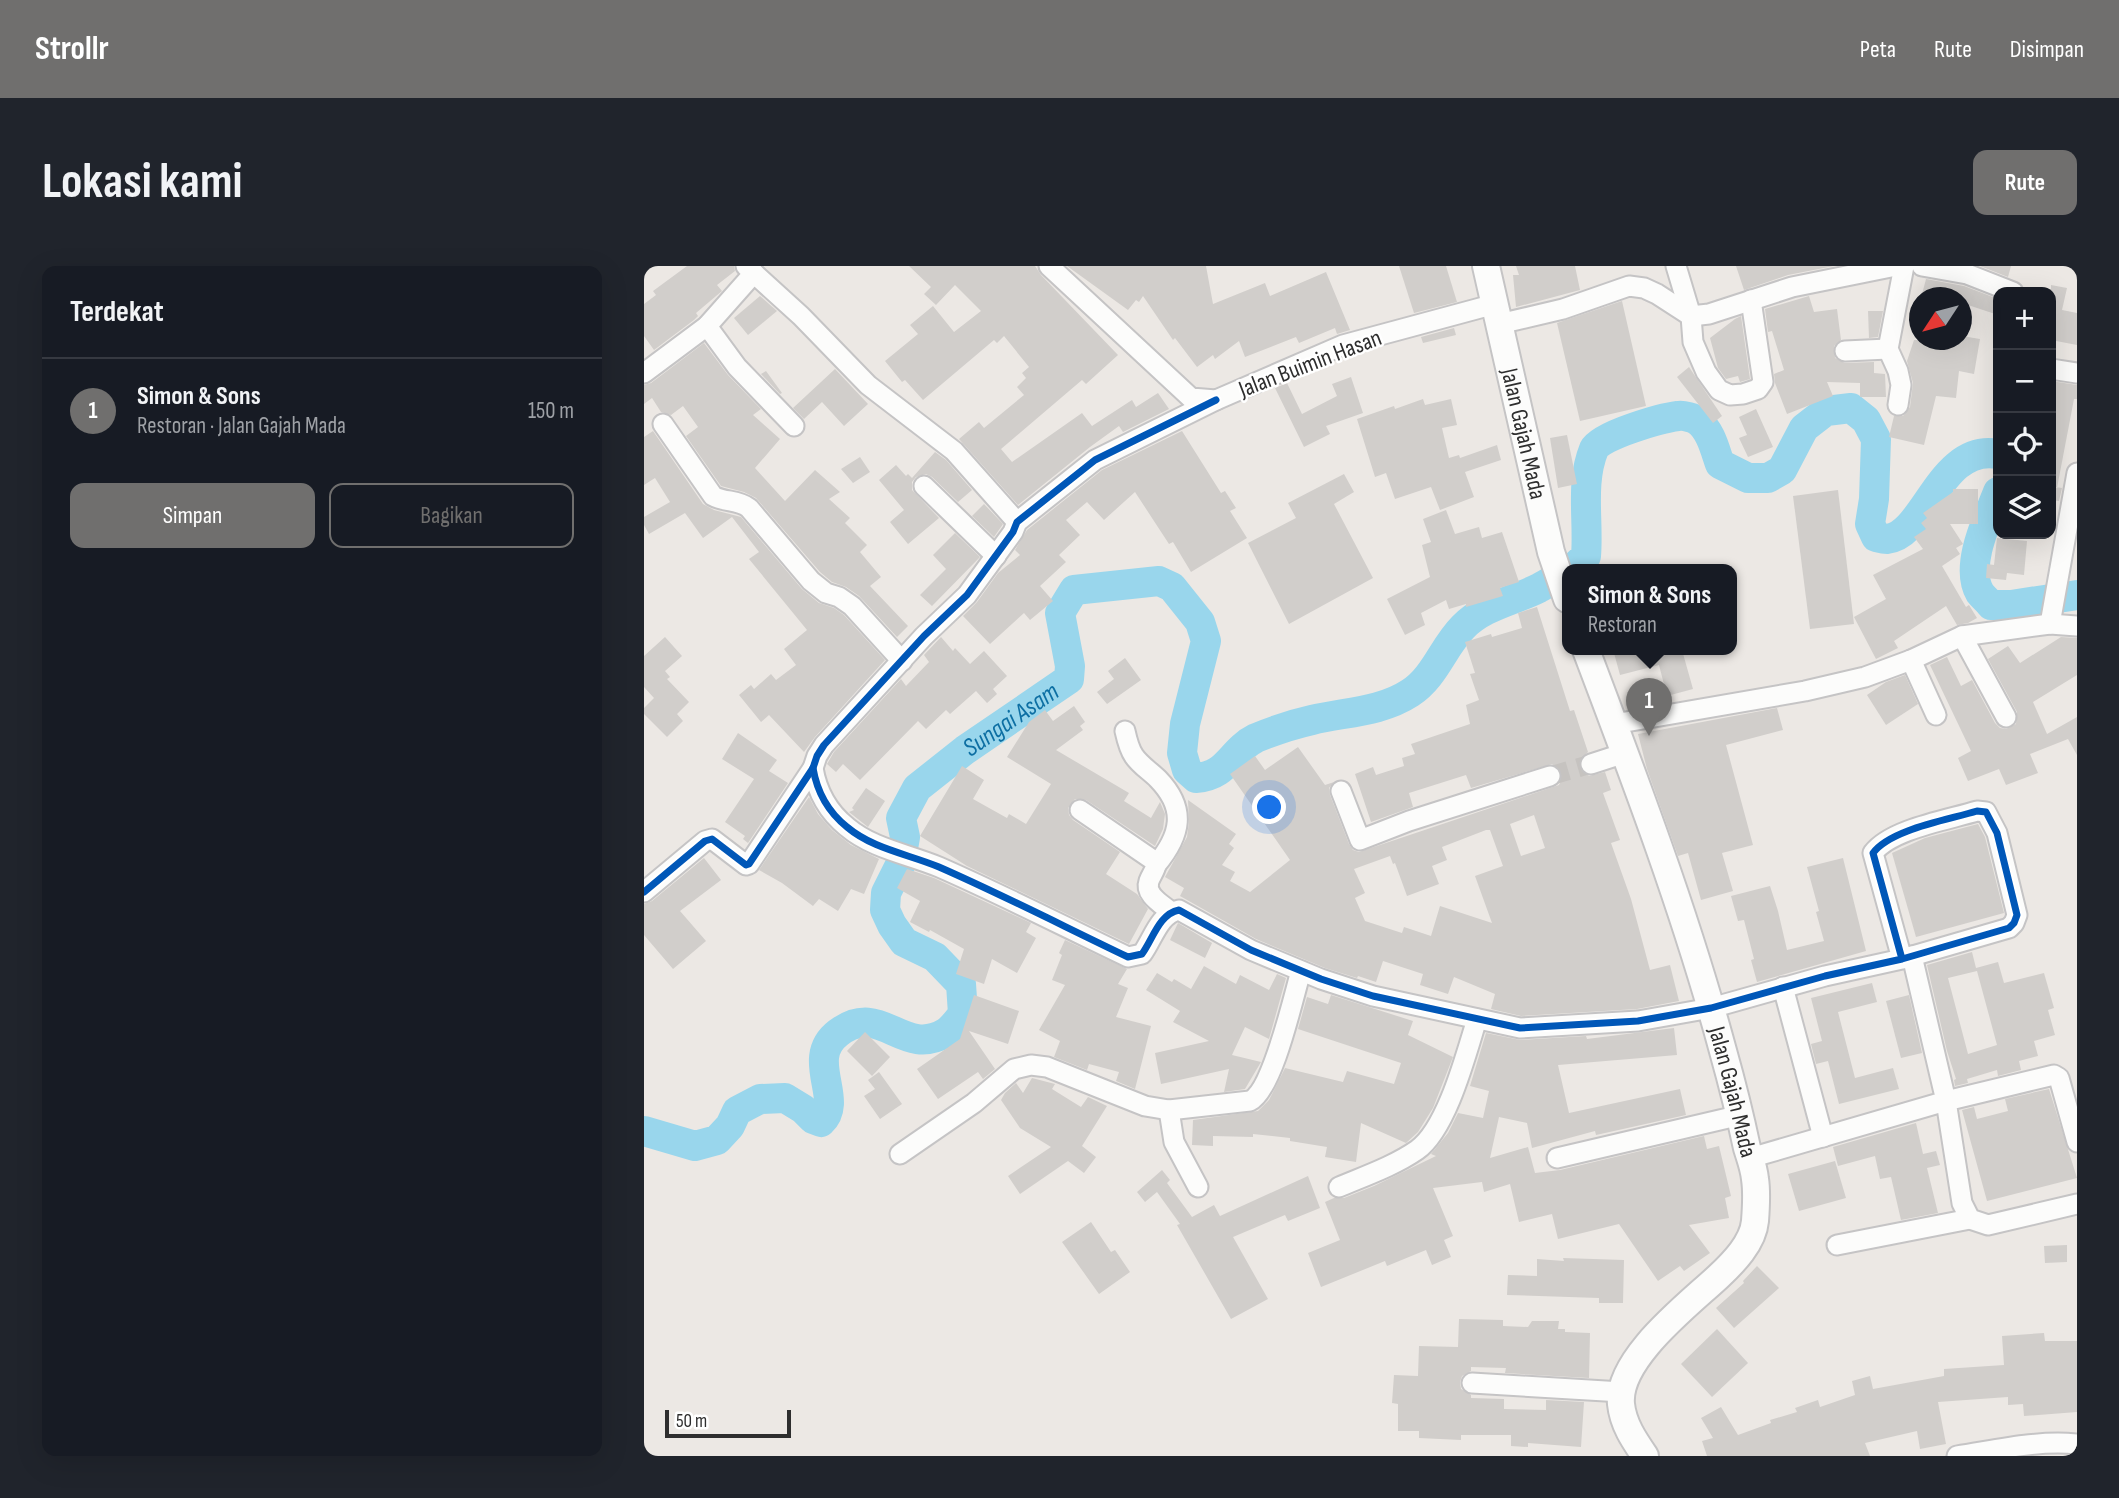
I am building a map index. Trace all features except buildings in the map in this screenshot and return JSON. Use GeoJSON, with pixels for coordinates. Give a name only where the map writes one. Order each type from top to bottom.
{"type":"FeatureCollection","features":[{"type":"Feature","properties":{"kind":"main road","name":"Jalan Gajah Mada"},"geometry":{"type":"LineString","coordinates":[[1486,266],[1550,552],[1562,585]]}},
{"type":"Feature","properties":{"kind":"main road","name":"Jalan Gajah Mada"},"geometry":{"type":"LineString","coordinates":[[1588,655],[1664,861],[1711,1008],[1756,1180],[1755,1225],[1747,1245],[1731,1265],[1661,1331],[1629,1369],[1622,1392]]}},
{"type":"Feature","properties":{"kind":"main road"},"geometry":{"type":"LineString","coordinates":[[1622,1392],[1625,1420],[1645,1456]]}},
{"type":"Feature","properties":{"kind":"street","name":"Jalan Buimin Hasan"},"geometry":{"type":"LineString","coordinates":[[1049,266],[1191,398],[1216,400],[1343,345],[1497,314],[1563,309],[1629,286],[1644,288],[1657,294],[1691,316]]}},
{"type":"Feature","properties":{"kind":"street"},"geometry":{"type":"LineString","coordinates":[[1676,266],[1691,316],[1693,342],[1706,372],[1724,394],[1743,394],[1758,389],[1763,382],[1751,300]]}},
{"type":"Feature","properties":{"kind":"street"},"geometry":{"type":"LineString","coordinates":[[1691,316],[1709,314],[1792,287],[1896,266]]}},
{"type":"Feature","properties":{"kind":"street"},"geometry":{"type":"LineString","coordinates":[[1898,405],[1901,384],[1888,349],[1904,266]]}},
{"type":"Feature","properties":{"kind":"street"},"geometry":{"type":"LineString","coordinates":[[1922,266],[1967,274],[2000,287]]}},
{"type":"Feature","properties":{"kind":"street"},"geometry":{"type":"LineString","coordinates":[[644,373],[707,326],[750,270],[801,316],[868,385],[954,451],[1017,522]]}},
{"type":"Feature","properties":{"kind":"street"},"geometry":{"type":"LineString","coordinates":[[707,326],[737,367],[794,426]]}},
{"type":"Feature","properties":{"kind":"street"},"geometry":{"type":"LineString","coordinates":[[1845,351],[1888,349]]}},
{"type":"Feature","properties":{"kind":"street"},"geometry":{"type":"LineString","coordinates":[[2056,370],[2077,373]]}},
{"type":"Feature","properties":{"kind":"street"},"geometry":{"type":"LineString","coordinates":[[644,892],[705,841],[712,839],[746,865],[749,864],[813,768],[824,745],[967,595],[1013,532],[1017,522],[1096,460],[1216,400]]}},
{"type":"Feature","properties":{"kind":"street"},"geometry":{"type":"LineString","coordinates":[[663,424],[713,496],[719,500],[741,502],[749,508],[811,581],[826,593],[839,597],[852,606],[902,661]]}},
{"type":"Feature","properties":{"kind":"street"},"geometry":{"type":"LineString","coordinates":[[2051,618],[2073,520],[2077,473]]}},
{"type":"Feature","properties":{"kind":"street"},"geometry":{"type":"LineString","coordinates":[[924,486],[996,556]]}},
{"type":"Feature","properties":{"kind":"street"},"geometry":{"type":"LineString","coordinates":[[1614,724],[1805,691],[1865,677],[1911,660],[1962,636],[2051,618],[2077,626]]}},
{"type":"Feature","properties":{"kind":"street"},"geometry":{"type":"LineString","coordinates":[[1962,636],[2006,717]]}},
{"type":"Feature","properties":{"kind":"street"},"geometry":{"type":"LineString","coordinates":[[1911,660],[1936,715]]}},
{"type":"Feature","properties":{"kind":"street"},"geometry":{"type":"LineString","coordinates":[[1125,731],[1129,748],[1136,759],[1161,782],[1180,820],[1169,850],[1147,884],[1152,896],[1171,912]]}},
{"type":"Feature","properties":{"kind":"street"},"geometry":{"type":"LineString","coordinates":[[1591,764],[1625,753]]}},
{"type":"Feature","properties":{"kind":"street"},"geometry":{"type":"LineString","coordinates":[[813,768],[816,785],[834,815],[863,839],[885,849],[915,857],[1128,957],[1142,954],[1156,929],[1171,912],[1179,911],[1251,950],[1373,996],[1520,1028],[1638,1021],[1711,1008],[1783,987],[1907,957],[2009,928],[2017,915],[1997,833],[1986,812],[1977,811],[1903,834],[1879,845],[1873,853],[1907,957],[1946,1101],[1962,1203],[1970,1219]]}},
{"type":"Feature","properties":{"kind":"street"},"geometry":{"type":"LineString","coordinates":[[1340,791],[1360,840],[1409,821],[1550,776]]}},
{"type":"Feature","properties":{"kind":"street"},"geometry":{"type":"LineString","coordinates":[[1080,810],[1157,865]]}},
{"type":"Feature","properties":{"kind":"street"},"geometry":{"type":"LineString","coordinates":[[900,1154],[974,1103],[1014,1069],[1031,1065],[1047,1067],[1145,1107],[1168,1110],[1250,1101],[1261,1094],[1280,1044],[1301,971]]}},
{"type":"Feature","properties":{"kind":"street"},"geometry":{"type":"LineString","coordinates":[[1783,987],[1823,1137]]}},
{"type":"Feature","properties":{"kind":"street"},"geometry":{"type":"LineString","coordinates":[[1339,1187],[1401,1159],[1428,1140],[1458,1080],[1477,1019]]}},
{"type":"Feature","properties":{"kind":"street"},"geometry":{"type":"LineString","coordinates":[[1750,1158],[1946,1101],[2054,1075],[2059,1079],[2077,1142]]}},
{"type":"Feature","properties":{"kind":"street"},"geometry":{"type":"LineString","coordinates":[[1168,1110],[1174,1142],[1198,1187]]}},
{"type":"Feature","properties":{"kind":"street"},"geometry":{"type":"LineString","coordinates":[[1557,1158],[1741,1115]]}},
{"type":"Feature","properties":{"kind":"street"},"geometry":{"type":"LineString","coordinates":[[1837,1245],[1970,1219],[1988,1225],[2077,1204]]}},
{"type":"Feature","properties":{"kind":"street"},"geometry":{"type":"LineString","coordinates":[[1472,1382],[1622,1392]]}},
{"type":"Feature","properties":{"kind":"street"},"geometry":{"type":"LineString","coordinates":[[1957,1456],[2026,1446],[2077,1444]]}},
{"type":"Feature","properties":{"kind":"waterway","name":"Sungai Asam"},"geometry":{"type":"LineString","coordinates":[[1577,564],[1586,556],[1587,475],[1594,449],[1619,433],[1659,420],[1680,416],[1696,420],[1709,435],[1720,464],[1748,478],[1768,478],[1782,470],[1804,428],[1826,411],[1851,408],[1866,420],[1876,439],[1874,499],[1870,524],[1876,537],[1884,539],[1900,534],[1912,523],[1947,475],[1962,462],[1978,454],[1993,454]]}},
{"type":"Feature","properties":{"kind":"waterway","name":"Sungai Asam"},"geometry":{"type":"LineString","coordinates":[[1993,505],[1979,542],[1975,569],[1980,593],[1991,605],[2011,605],[2077,595]]}},
{"type":"Feature","properties":{"kind":"waterway","name":"Sungai Asam"},"geometry":{"type":"LineString","coordinates":[[644,1131],[695,1146],[717,1140],[730,1126],[737,1111],[760,1099],[785,1098],[821,1122],[827,1113],[829,1102],[824,1055],[828,1043],[838,1033],[853,1025],[867,1023],[916,1039],[930,1039],[948,1031],[963,1014],[961,984],[935,957],[904,942],[885,910],[886,893],[900,865],[905,837],[901,818],[917,788],[965,750],[1069,679],[1070,666],[1060,613],[1074,590],[1159,581],[1172,587],[1200,622],[1206,641],[1185,724],[1182,753],[1187,770],[1196,778],[1215,773],[1247,743],[1263,735],[1305,722],[1375,708],[1410,693],[1426,679],[1456,635],[1471,620],[1562,575]]}},
{"type":"Feature","properties":{"kind":"tunnel"},"geometry":{"type":"LineString","coordinates":[[1550,776],[1591,764]]}},
{"type":"Feature","properties":{"kind":"cycle path"},"geometry":{"type":"LineString","coordinates":[[644,892],[705,841],[712,839],[746,865],[749,864],[813,768],[824,745],[924,636],[967,595],[1013,532],[1017,522],[1095,460],[1216,400]]}},
{"type":"Feature","properties":{"kind":"cycle path"},"geometry":{"type":"LineString","coordinates":[[813,768],[820,793],[829,808],[857,835],[963,878],[1128,957],[1142,954],[1166,916],[1179,910],[1251,950],[1321,979],[1373,996],[1520,1028],[1638,1021],[1711,1008],[1825,976],[1902,959],[2009,928],[2017,915],[1997,833],[1986,812],[1977,811],[1906,832],[1881,845],[1873,853],[1902,959]]}},
{"type":"Feature","properties":{"kind":"place","name":"Simon & Sons"},"geometry":{"type":"Point","coordinates":[1649,736]}}]}
